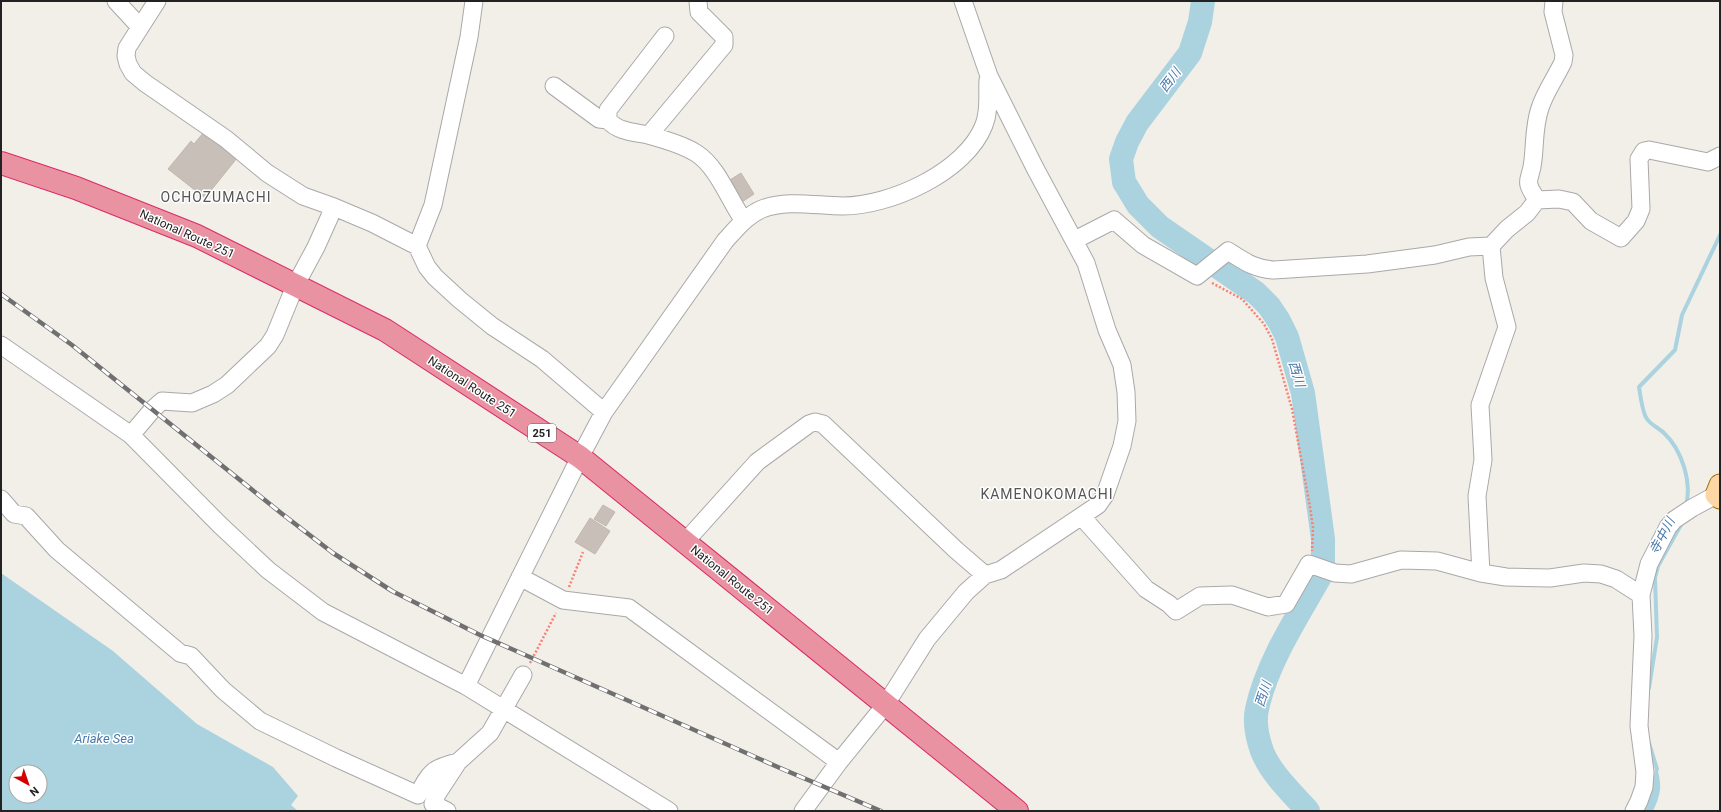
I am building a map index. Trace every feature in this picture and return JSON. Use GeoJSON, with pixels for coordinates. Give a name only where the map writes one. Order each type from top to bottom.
{"type":"FeatureCollection","features":[{"type":"Feature","properties":{"kind":"highway","name":"National Route 251"},"geometry":{"type":"LineString","coordinates":[[1,163],[76,188],[197,236],[386,330],[580,458],[1017,811]]}},
{"type":"Feature","properties":{"kind":"street"},"geometry":{"type":"LineString","coordinates":[[116,1],[140,27]]}},
{"type":"Feature","properties":{"kind":"street"},"geometry":{"type":"LineString","coordinates":[[157,1],[127,48],[126,56],[133,73],[145,84],[226,140],[267,173],[303,196],[372,223],[417,246],[436,277],[460,300],[492,326],[542,359],[604,412]]}},
{"type":"Feature","properties":{"kind":"street"},"geometry":{"type":"LineString","coordinates":[[417,246],[433,205],[468,37],[474,1]]}},
{"type":"Feature","properties":{"kind":"street"},"geometry":{"type":"LineString","coordinates":[[649,136],[724,45],[724,37],[699,12],[698,1]]}},
{"type":"Feature","properties":{"kind":"street"},"geometry":{"type":"LineString","coordinates":[[804,811],[839,762],[886,704],[927,639],[966,592],[985,575],[1001,570],[1098,505],[1105,495],[1122,446],[1127,420],[1126,392],[1122,365],[1107,330],[1086,263],[1035,168],[989,76],[963,1]]}},
{"type":"Feature","properties":{"kind":"street"},"geometry":{"type":"LineString","coordinates":[[1537,200],[1528,187],[1533,161],[1537,118],[1540,107],[1564,62],[1564,54],[1553,12],[1554,1]]}},
{"type":"Feature","properties":{"kind":"street"},"geometry":{"type":"LineString","coordinates":[[608,120],[608,110],[665,36]]}},
{"type":"Feature","properties":{"kind":"street"},"geometry":{"type":"LineString","coordinates":[[466,686],[604,412],[720,247],[744,221],[761,209],[776,205],[792,204],[843,206],[861,205],[885,200],[931,180],[952,166],[969,150],[979,137],[987,115],[989,76]]}},
{"type":"Feature","properties":{"kind":"street"},"geometry":{"type":"LineString","coordinates":[[554,86],[600,119],[608,120],[618,128],[689,149],[698,154],[714,172],[734,207],[744,221]]}},
{"type":"Feature","properties":{"kind":"street"},"geometry":{"type":"LineString","coordinates":[[1537,200],[1558,199],[1573,202],[1590,221],[1621,238],[1639,216],[1641,209],[1639,159],[1644,151],[1648,150],[1708,162],[1720,156]]}},
{"type":"Feature","properties":{"kind":"street"},"geometry":{"type":"LineString","coordinates":[[1075,240],[1114,220],[1143,245],[1199,275],[1228,251],[1251,266],[1261,269],[1274,270],[1367,264],[1435,255],[1469,247],[1491,246],[1507,229],[1528,214],[1537,200]]}},
{"type":"Feature","properties":{"kind":"street"},"geometry":{"type":"LineString","coordinates":[[131,435],[153,409],[162,401],[192,403],[202,400],[227,385],[268,346],[275,335],[295,286],[316,247],[334,207]]}},
{"type":"Feature","properties":{"kind":"street"},"geometry":{"type":"LineString","coordinates":[[1481,573],[1477,496],[1483,460],[1480,405],[1508,328],[1494,278],[1491,246]]}},
{"type":"Feature","properties":{"kind":"street"},"geometry":{"type":"LineString","coordinates":[[1,345],[131,435],[268,570],[323,612],[466,686],[669,811]]}},
{"type":"Feature","properties":{"kind":"street"},"geometry":{"type":"LineString","coordinates":[[685,542],[757,462],[809,424],[819,422],[823,424],[950,545],[985,575]]}},
{"type":"Feature","properties":{"kind":"street"},"geometry":{"type":"LineString","coordinates":[[1634,811],[1644,787],[1645,772],[1639,726],[1642,636],[1641,595],[1649,564],[1668,526],[1687,511],[1719,493]]}},
{"type":"Feature","properties":{"kind":"street"},"geometry":{"type":"LineString","coordinates":[[1,498],[14,514],[26,516],[57,550],[169,644],[180,653],[191,656],[223,690],[260,721],[418,795],[427,779],[437,768],[458,762]]}},
{"type":"Feature","properties":{"kind":"street"},"geometry":{"type":"LineString","coordinates":[[1082,517],[1146,589],[1169,604],[1176,611],[1200,596],[1232,595],[1268,606],[1286,604],[1310,565],[1336,573],[1351,574],[1401,560],[1437,561],[1481,573],[1506,576],[1550,578],[1584,573],[1601,574],[1616,579],[1641,595]]}},
{"type":"Feature","properties":{"kind":"street"},"geometry":{"type":"LineString","coordinates":[[520,577],[567,592],[629,608],[839,762]]}},
{"type":"Feature","properties":{"kind":"street"},"geometry":{"type":"LineString","coordinates":[[447,811],[433,804],[437,794],[458,762],[490,733],[523,675]]}},
{"type":"Feature","properties":{"kind":"path"},"geometry":{"type":"LineString","coordinates":[[1199,275],[1242,299],[1264,324],[1272,340],[1292,409],[1310,507],[1313,543],[1310,565]]}},
{"type":"Feature","properties":{"kind":"path"},"geometry":{"type":"LineString","coordinates":[[523,675],[567,592],[583,552]]}},
{"type":"Feature","properties":{"kind":"water","name":"Ariake Sea"},"geometry":{"type":"Polygon","coordinates":[[[1,573],[113,651],[197,724],[273,767],[298,796],[291,805],[298,811],[1,811],[1,573]]]}},
{"type":"Feature","properties":{"kind":"water"},"geometry":{"type":"Polygon","coordinates":[[[1656,764],[1660,783],[1658,798],[1653,811],[1642,811],[1652,790],[1656,764]]]}},
{"type":"Feature","properties":{"kind":"building"},"geometry":{"type":"Polygon","coordinates":[[[204,132],[237,158],[205,198],[168,169],[191,141],[194,144],[204,132]]]}},
{"type":"Feature","properties":{"kind":"building"},"geometry":{"type":"Polygon","coordinates":[[[741,173],[754,194],[739,204],[725,183],[741,173]]]}},
{"type":"Feature","properties":{"kind":"building"},"geometry":{"type":"Polygon","coordinates":[[[603,505],[615,512],[606,526],[594,519],[603,505]]]}},
{"type":"Feature","properties":{"kind":"building"},"geometry":{"type":"Polygon","coordinates":[[[590,518],[610,531],[595,554],[575,542],[590,518]]]}},
{"type":"Feature","properties":{"kind":"waterway","name":"西川"},"geometry":{"type":"LineString","coordinates":[[1203,1],[1200,22],[1190,53],[1137,123],[1127,142],[1121,159],[1124,182],[1138,205],[1160,227],[1256,293],[1269,306],[1287,337],[1303,393],[1323,539],[1323,561],[1321,575],[1293,623],[1268,674],[1257,709],[1256,725],[1257,735],[1262,751],[1271,768],[1282,783],[1308,811]]}},
{"type":"Feature","properties":{"kind":"waterway","name":"寺中川"},"geometry":{"type":"LineString","coordinates":[[1686,506],[1688,487],[1684,467],[1676,448],[1670,440],[1647,419],[1643,409],[1639,387],[1675,350],[1682,315],[1720,235]]}},
{"type":"Feature","properties":{"kind":"waterway","name":"寺中川"},"geometry":{"type":"LineString","coordinates":[[1649,688],[1657,637],[1655,578],[1658,566],[1682,523]]}},
{"type":"Feature","properties":{"kind":"waterway","name":"寺中川"},"geometry":{"type":"LineString","coordinates":[[1649,743],[1657,769]]}},
{"type":"Feature","properties":{"kind":"railway"},"geometry":{"type":"LineString","coordinates":[[1,294],[72,345],[333,553],[392,591],[480,635],[780,768],[881,811]]}},
{"type":"Feature","properties":{"kind":"district","name":"OCHOZUMACHI"},"geometry":{"type":"Point","coordinates":[216,197]}},
{"type":"Feature","properties":{"kind":"district","name":"KAMENOKOMACHI"},"geometry":{"type":"Point","coordinates":[1047,494]}}]}
